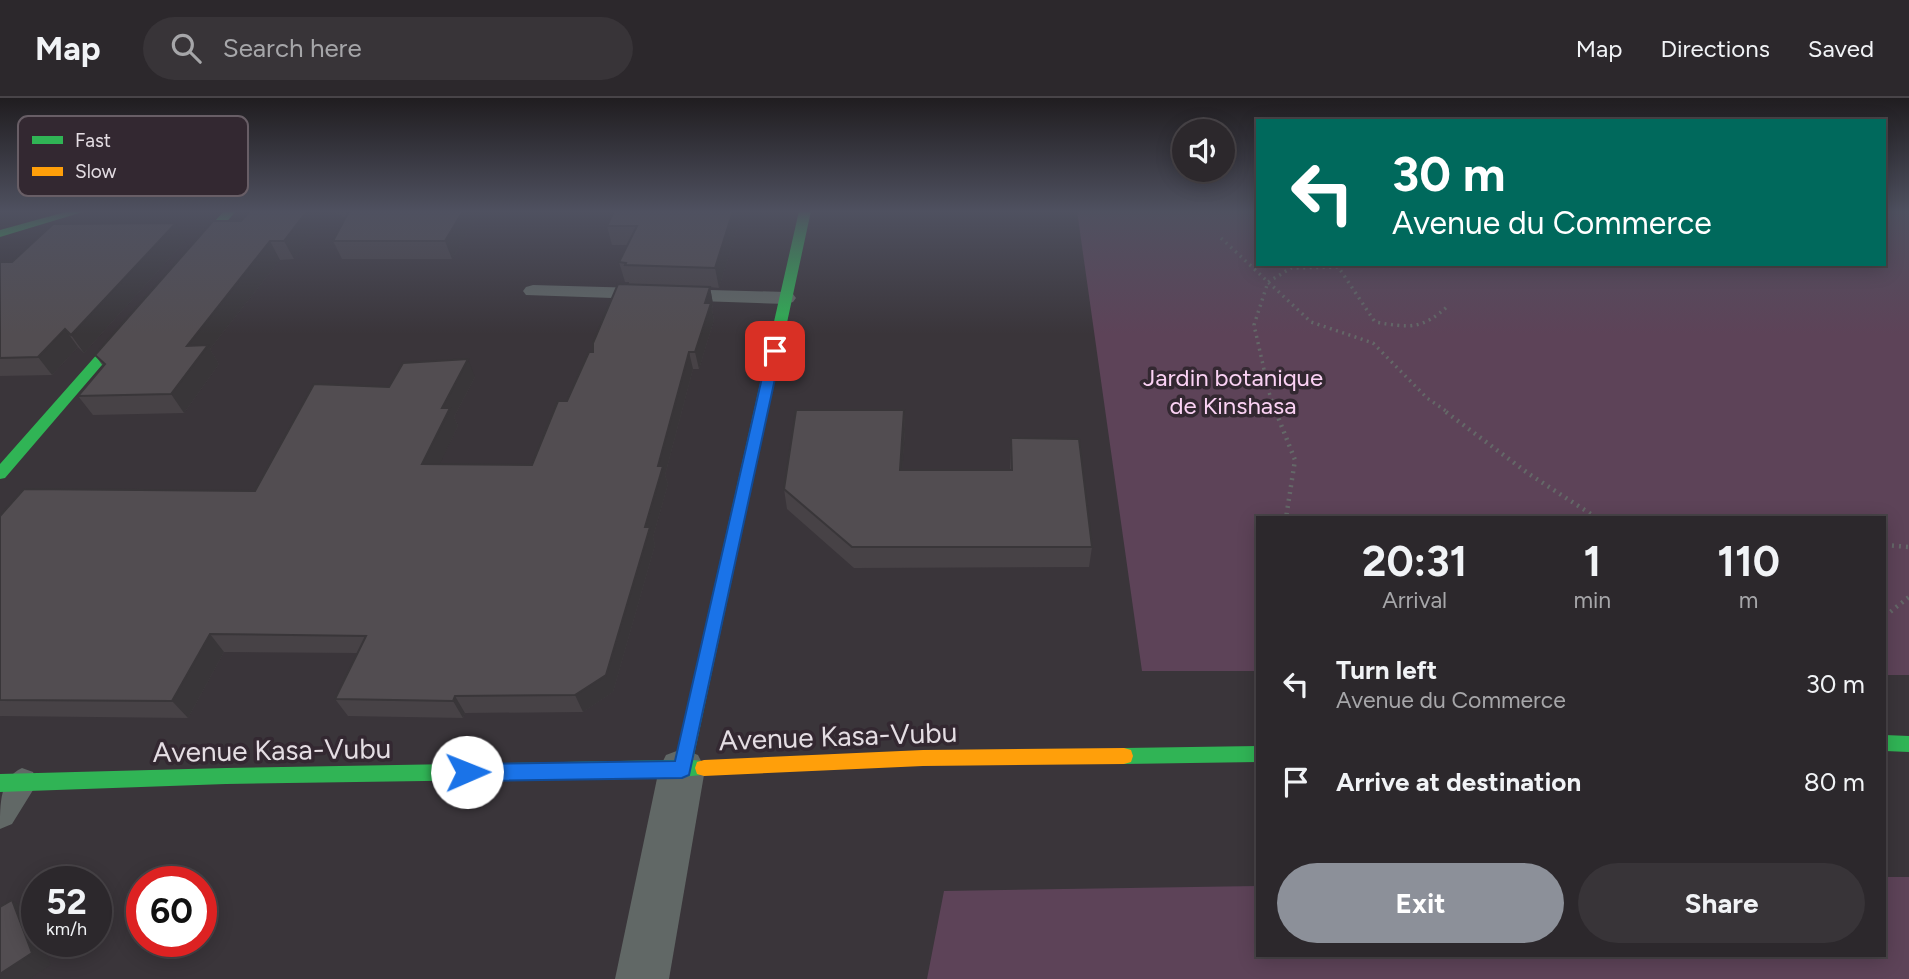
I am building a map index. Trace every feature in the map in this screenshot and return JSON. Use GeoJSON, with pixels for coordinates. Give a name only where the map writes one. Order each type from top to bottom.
{"type":"FeatureCollection","features":[{"type":"Feature","properties":{"kind":"street"},"geometry":{"type":"LineString","coordinates":[[178,270],[194,252]]}},
{"type":"Feature","properties":{"kind":"street"},"geometry":{"type":"LineString","coordinates":[[642,979],[682,769],[796,252]]}},
{"type":"Feature","properties":{"kind":"street"},"geometry":{"type":"LineString","coordinates":[[0,474],[143,310]]}},
{"type":"Feature","properties":{"kind":"street"},"geometry":{"type":"LineString","coordinates":[[1886,743],[1909,744]]}},
{"type":"Feature","properties":{"kind":"street","name":"Avenue Kasa-Vubu"},"geometry":{"type":"LineString","coordinates":[[11,783],[226,776],[682,769],[923,758],[1256,754]]}},
{"type":"Feature","properties":{"kind":"lane"},"geometry":{"type":"LineString","coordinates":[[533,291],[786,298]]}},
{"type":"Feature","properties":{"kind":"lane"},"geometry":{"type":"LineString","coordinates":[[0,814],[11,783]]}},
{"type":"Feature","properties":{"kind":"path"},"geometry":{"type":"LineString","coordinates":[[1236,252],[1311,322],[1373,343],[1427,398],[1483,437],[1529,474],[1594,516]]}},
{"type":"Feature","properties":{"kind":"path"},"geometry":{"type":"LineString","coordinates":[[1286,516],[1295,460],[1270,396],[1254,325],[1268,282],[1291,268],[1337,266],[1375,322],[1403,327],[1432,321],[1449,304]]}},
{"type":"Feature","properties":{"kind":"path"},"geometry":{"type":"LineString","coordinates":[[1886,545],[1909,547]]}},
{"type":"Feature","properties":{"kind":"path"},"geometry":{"type":"LineString","coordinates":[[1886,615],[1909,597]]}},
{"type":"Feature","properties":{"kind":"green space","name":"Jardin botanique de Kinshasa"},"geometry":{"type":"Polygon","coordinates":[[[1083,252],[1256,252],[1256,266],[1886,266],[1886,252],[1909,252],[1909,675],[1886,675],[1886,516],[1256,516],[1256,671],[1142,671],[1083,252]]]}},
{"type":"Feature","properties":{"kind":"green space"},"geometry":{"type":"Polygon","coordinates":[[[1886,877],[1909,877],[1909,979],[927,979],[944,891],[1256,886],[1256,957],[1886,957],[1886,877]]]}},
{"type":"Feature","properties":{"kind":"building"},"geometry":{"type":"Polygon","coordinates":[[[23,252],[149,252],[71,335],[65,329],[38,357],[0,358],[0,262],[12,262],[23,252]]]}},
{"type":"Feature","properties":{"kind":"building"},"geometry":{"type":"Polygon","coordinates":[[[186,252],[261,252],[187,346],[208,345],[171,394],[78,396],[105,364],[95,355],[186,252]]]}},
{"type":"Feature","properties":{"kind":"building"},"geometry":{"type":"Polygon","coordinates":[[[624,252],[720,252],[715,268],[625,265],[626,263],[619,262],[624,252]]]}},
{"type":"Feature","properties":{"kind":"building"},"geometry":{"type":"Polygon","coordinates":[[[618,284],[710,287],[705,303],[711,303],[695,352],[689,352],[658,466],[663,466],[645,527],[650,527],[606,675],[575,695],[455,696],[453,701],[335,699],[366,636],[210,634],[172,701],[0,700],[0,516],[24,489],[255,491],[314,384],[389,387],[403,363],[468,359],[442,408],[450,408],[422,464],[532,465],[558,401],[567,401],[589,352],[593,352],[593,343],[618,284]]]}},
{"type":"Feature","properties":{"kind":"building"},"geometry":{"type":"Polygon","coordinates":[[[796,410],[904,410],[900,470],[1012,470],[1011,438],[1079,439],[1092,547],[852,547],[784,489],[796,410]]]}},
{"type":"Feature","properties":{"kind":"building"},"geometry":{"type":"Polygon","coordinates":[[[12,900],[21,924],[21,957],[26,957],[0,974],[0,907],[12,900]]]}},
{"type":"Feature","properties":{"kind":"traffic: fast"},"geometry":{"type":"LineString","coordinates":[[185,262],[194,252]]}},
{"type":"Feature","properties":{"kind":"traffic: fast"},"geometry":{"type":"LineString","coordinates":[[682,769],[796,252]]}},
{"type":"Feature","properties":{"kind":"traffic: fast"},"geometry":{"type":"LineString","coordinates":[[0,474],[134,320]]}},
{"type":"Feature","properties":{"kind":"traffic: fast"},"geometry":{"type":"LineString","coordinates":[[1886,743],[1909,744]]}},
{"type":"Feature","properties":{"kind":"traffic: fast"},"geometry":{"type":"LineString","coordinates":[[1124,756],[1256,754]]}},
{"type":"Feature","properties":{"kind":"traffic: fast"},"geometry":{"type":"LineString","coordinates":[[0,783],[226,776],[704,768]]}},
{"type":"Feature","properties":{"kind":"traffic: slow"},"geometry":{"type":"LineString","coordinates":[[704,768],[923,758],[1124,756]]}},
{"type":"Feature","properties":{"kind":"route"},"geometry":{"type":"LineString","coordinates":[[467,772],[682,769],[775,351]]}}]}
